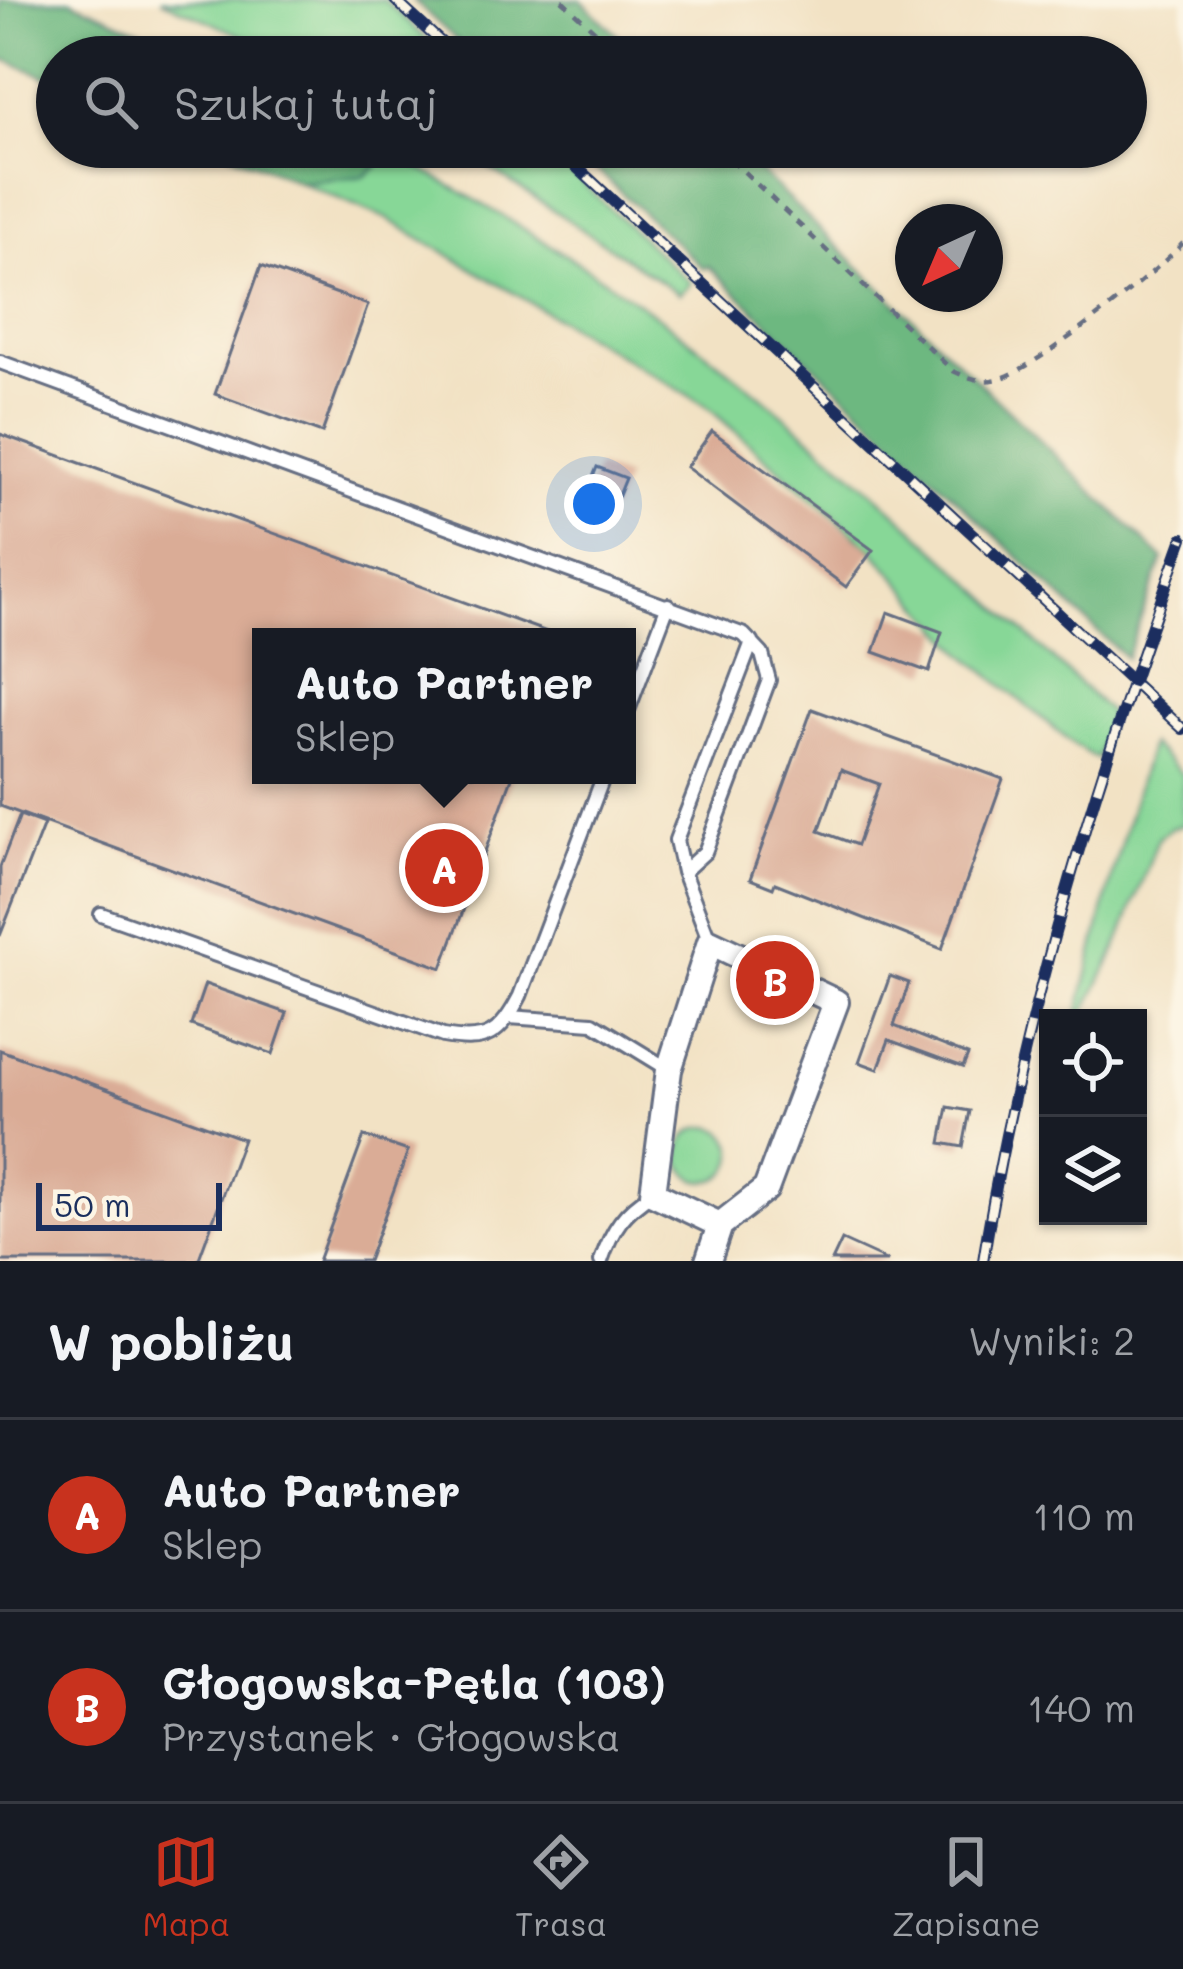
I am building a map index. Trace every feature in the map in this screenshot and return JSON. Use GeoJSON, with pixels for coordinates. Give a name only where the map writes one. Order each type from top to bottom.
{"type":"FeatureCollection","features":[{"type":"Feature","properties":{"kind":"street"},"geometry":{"type":"LineString","coordinates":[[707,1261],[720,1225],[766,1189],[836,1002],[710,942],[669,1070],[653,1192],[720,1225]]}},
{"type":"Feature","properties":{"kind":"lane"},"geometry":{"type":"LineString","coordinates":[[0,362],[668,604],[732,628],[752,642],[766,661],[769,680],[705,852],[683,872]]}},
{"type":"Feature","properties":{"kind":"lane"},"geometry":{"type":"LineString","coordinates":[[636,689],[668,604]]}},
{"type":"Feature","properties":{"kind":"lane"},"geometry":{"type":"LineString","coordinates":[[710,942],[676,840],[752,642]]}},
{"type":"Feature","properties":{"kind":"lane"},"geometry":{"type":"LineString","coordinates":[[101,914],[443,1036],[488,1038],[509,1017],[600,784]]}},
{"type":"Feature","properties":{"kind":"lane"},"geometry":{"type":"LineString","coordinates":[[509,1017],[592,1023],[669,1070]]}},
{"type":"Feature","properties":{"kind":"lane"},"geometry":{"type":"LineString","coordinates":[[601,1261],[611,1231],[629,1208],[653,1192]]}},
{"type":"Feature","properties":{"kind":"path"},"geometry":{"type":"LineString","coordinates":[[562,0],[601,36]]}},
{"type":"Feature","properties":{"kind":"path"},"geometry":{"type":"LineString","coordinates":[[740,168],[953,371],[973,381],[1009,376],[1149,277],[1183,243]]}},
{"type":"Feature","properties":{"kind":"green space"},"geometry":{"type":"Polygon","coordinates":[[[0,0],[70,0],[153,36],[36,36],[36,73],[0,58],[0,0]]]}},
{"type":"Feature","properties":{"kind":"green space"},"geometry":{"type":"Polygon","coordinates":[[[161,0],[384,0],[423,36],[242,36],[161,0]]]}},
{"type":"Feature","properties":{"kind":"green space"},"geometry":{"type":"Polygon","coordinates":[[[413,0],[581,0],[618,36],[452,36],[413,0]]]}},
{"type":"Feature","properties":{"kind":"green space"},"geometry":{"type":"Polygon","coordinates":[[[266,168],[376,168],[365,176],[299,182],[266,168]]]}},
{"type":"Feature","properties":{"kind":"green space"},"geometry":{"type":"Polygon","coordinates":[[[369,168],[419,168],[592,272],[720,363],[891,508],[1110,713],[1097,759],[964,654],[873,550],[705,405],[386,218],[299,182],[365,176],[369,168]]]}},
{"type":"Feature","properties":{"kind":"green space"},"geometry":{"type":"Polygon","coordinates":[[[490,168],[566,168],[691,283],[680,294],[490,168]]]}},
{"type":"Feature","properties":{"kind":"green space"},"geometry":{"type":"Polygon","coordinates":[[[595,168],[756,168],[895,302],[895,312],[906,312],[1163,559],[1126,658],[708,266],[704,269],[595,168]]]}},
{"type":"Feature","properties":{"kind":"green space"},"geometry":{"type":"Polygon","coordinates":[[[1150,744],[1183,775],[1183,825],[1158,839],[1116,950],[1086,1009],[1079,1009],[1150,744]]]}},
{"type":"Feature","properties":{"kind":"green space"},"geometry":{"type":"Polygon","coordinates":[[[707,1127],[726,1135],[734,1154],[726,1173],[707,1181],[688,1173],[680,1154],[688,1135],[707,1127]]]}},
{"type":"Feature","properties":{"kind":"building"},"geometry":{"type":"Polygon","coordinates":[[[261,266],[368,305],[322,433],[215,394],[261,266]]]}},
{"type":"Feature","properties":{"kind":"building"},"geometry":{"type":"Polygon","coordinates":[[[712,431],[873,550],[846,587],[686,467],[712,431]]]}},
{"type":"Feature","properties":{"kind":"building"},"geometry":{"type":"Polygon","coordinates":[[[0,434],[536,628],[252,628],[252,784],[510,784],[442,968],[0,806],[0,434]]]}},
{"type":"Feature","properties":{"kind":"building"},"geometry":{"type":"Polygon","coordinates":[[[597,467],[626,478],[613,510],[584,499],[597,467]]]}},
{"type":"Feature","properties":{"kind":"building"},"geometry":{"type":"Polygon","coordinates":[[[585,506],[608,515],[600,534],[578,526],[585,506]]]}},
{"type":"Feature","properties":{"kind":"building"},"geometry":{"type":"Polygon","coordinates":[[[888,612],[942,632],[929,672],[874,652],[888,612]]]}},
{"type":"Feature","properties":{"kind":"building"},"geometry":{"type":"Polygon","coordinates":[[[812,709],[1003,779],[942,949],[775,883],[773,888],[750,879],[812,709]],[[841,770],[819,831],[857,845],[879,784],[841,770]]]}},
{"type":"Feature","properties":{"kind":"building"},"geometry":{"type":"Polygon","coordinates":[[[20,815],[44,824],[0,936],[0,867],[20,815]]]}},
{"type":"Feature","properties":{"kind":"building"},"geometry":{"type":"Polygon","coordinates":[[[890,976],[909,983],[894,1026],[968,1055],[963,1067],[889,1040],[878,1069],[859,1062],[890,976]]]}},
{"type":"Feature","properties":{"kind":"building"},"geometry":{"type":"Polygon","coordinates":[[[205,984],[287,1013],[273,1054],[191,1025],[205,984]]]}},
{"type":"Feature","properties":{"kind":"building"},"geometry":{"type":"Polygon","coordinates":[[[0,1050],[243,1139],[198,1261],[0,1261],[0,1050]]]}},
{"type":"Feature","properties":{"kind":"building"},"geometry":{"type":"Polygon","coordinates":[[[948,1107],[970,1111],[963,1147],[941,1143],[948,1107]]]}},
{"type":"Feature","properties":{"kind":"building"},"geometry":{"type":"Polygon","coordinates":[[[364,1136],[408,1151],[368,1261],[318,1261],[364,1136]]]}},
{"type":"Feature","properties":{"kind":"building"},"geometry":{"type":"Polygon","coordinates":[[[842,1240],[888,1261],[832,1261],[842,1240]]]}},
{"type":"Feature","properties":{"kind":"railway"},"geometry":{"type":"LineString","coordinates":[[395,0],[434,36]]}},
{"type":"Feature","properties":{"kind":"railway"},"geometry":{"type":"LineString","coordinates":[[578,168],[1183,729]]}},
{"type":"Feature","properties":{"kind":"railway"},"geometry":{"type":"LineString","coordinates":[[983,1261],[1041,985],[1121,715],[1183,538]]}},
{"type":"Feature","properties":{"kind":"place","name":"Auto Partner"},"geometry":{"type":"Point","coordinates":[444,868]}},
{"type":"Feature","properties":{"kind":"place","name":"Głogowska-Pętla (103)"},"geometry":{"type":"Point","coordinates":[775,980]}}]}
